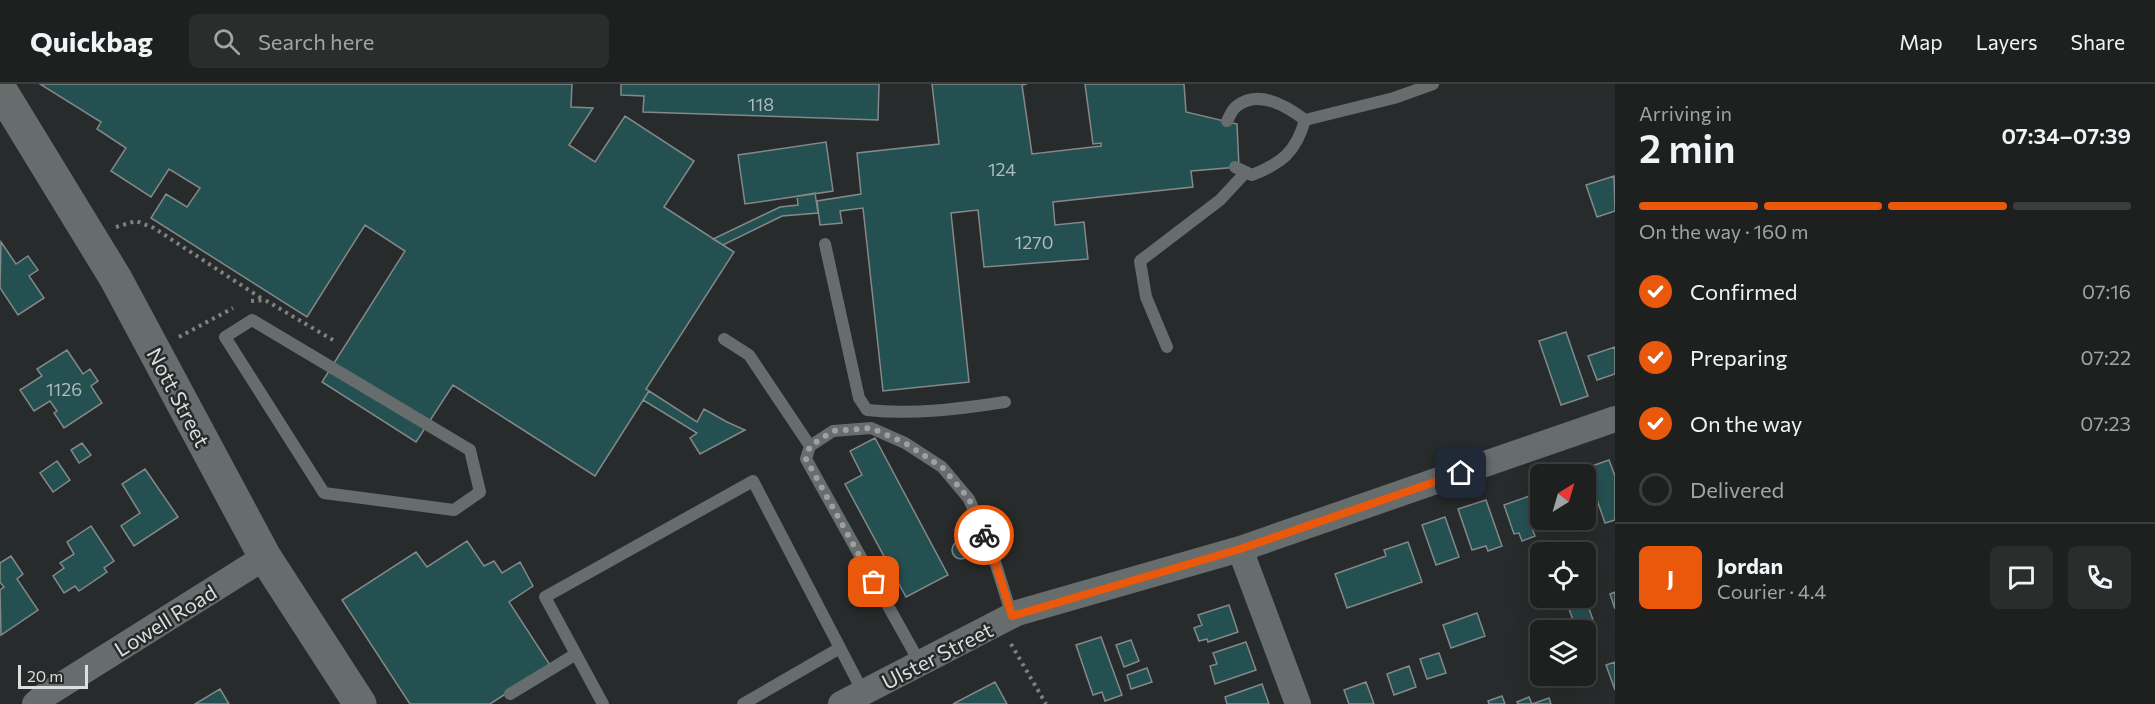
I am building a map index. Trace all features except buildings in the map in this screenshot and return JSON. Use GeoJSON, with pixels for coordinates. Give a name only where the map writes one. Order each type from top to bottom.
{"type":"FeatureCollection","features":[{"type":"Feature","properties":{"kind":"main road","name":"Nott Street"},"geometry":{"type":"LineString","coordinates":[[0,89],[116,279],[265,558],[353,701]]}},
{"type":"Feature","properties":{"kind":"street","name":"Ulster Street"},"geometry":{"type":"LineString","coordinates":[[852,698],[1006,619],[1240,549],[1615,419]]}},
{"type":"Feature","properties":{"kind":"street"},"geometry":{"type":"LineString","coordinates":[[1240,549],[1298,704]]}},
{"type":"Feature","properties":{"kind":"street","name":"Lowell Road"},"geometry":{"type":"LineString","coordinates":[[35,704],[44,696],[265,558]]}},
{"type":"Feature","properties":{"kind":"lane"},"geometry":{"type":"LineString","coordinates":[[1305,120],[1394,98],[1433,84]]}},
{"type":"Feature","properties":{"kind":"lane"},"geometry":{"type":"LineString","coordinates":[[1227,121],[1235,107],[1249,99],[1268,100],[1287,106],[1305,120]]}},
{"type":"Feature","properties":{"kind":"lane"},"geometry":{"type":"LineString","coordinates":[[1167,347],[1146,297],[1140,261],[1220,200],[1240,170],[1251,175],[1273,167],[1290,154],[1301,135],[1305,120]]}},
{"type":"Feature","properties":{"kind":"lane"},"geometry":{"type":"LineString","coordinates":[[825,244],[859,398],[867,410],[891,413],[962,409],[1005,402]]}},
{"type":"Feature","properties":{"kind":"lane"},"geometry":{"type":"LineString","coordinates":[[252,320],[331,368],[470,450],[480,492],[454,510],[324,493],[225,337],[252,320]]}},
{"type":"Feature","properties":{"kind":"lane"},"geometry":{"type":"LineString","coordinates":[[724,339],[749,355],[810,446]]}},
{"type":"Feature","properties":{"kind":"lane"},"geometry":{"type":"LineString","coordinates":[[920,663],[806,459],[810,446],[833,431],[871,428],[905,443],[942,467],[969,499],[992,552],[1006,619]]}},
{"type":"Feature","properties":{"kind":"lane"},"geometry":{"type":"LineString","coordinates":[[603,704],[545,597],[753,481],[840,648],[852,698]]}},
{"type":"Feature","properties":{"kind":"lane"},"geometry":{"type":"LineString","coordinates":[[743,704],[840,648]]}},
{"type":"Feature","properties":{"kind":"lane"},"geometry":{"type":"LineString","coordinates":[[510,694],[576,654]]}},
{"type":"Feature","properties":{"kind":"path"},"geometry":{"type":"LineString","coordinates":[[114,228],[136,221],[154,228],[265,300]]}},
{"type":"Feature","properties":{"kind":"path"},"geometry":{"type":"LineString","coordinates":[[1006,619],[1046,704]]}},
{"type":"Feature","properties":{"kind":"way so far"},"geometry":{"type":"LineString","coordinates":[[874,582],[806,459],[810,446],[833,431],[871,428],[905,443],[942,467],[969,499],[984,535]]}},
{"type":"Feature","properties":{"kind":"route"},"geometry":{"type":"LineString","coordinates":[[984,535],[992,552],[1012,616],[1240,549],[1461,473]]}}]}
